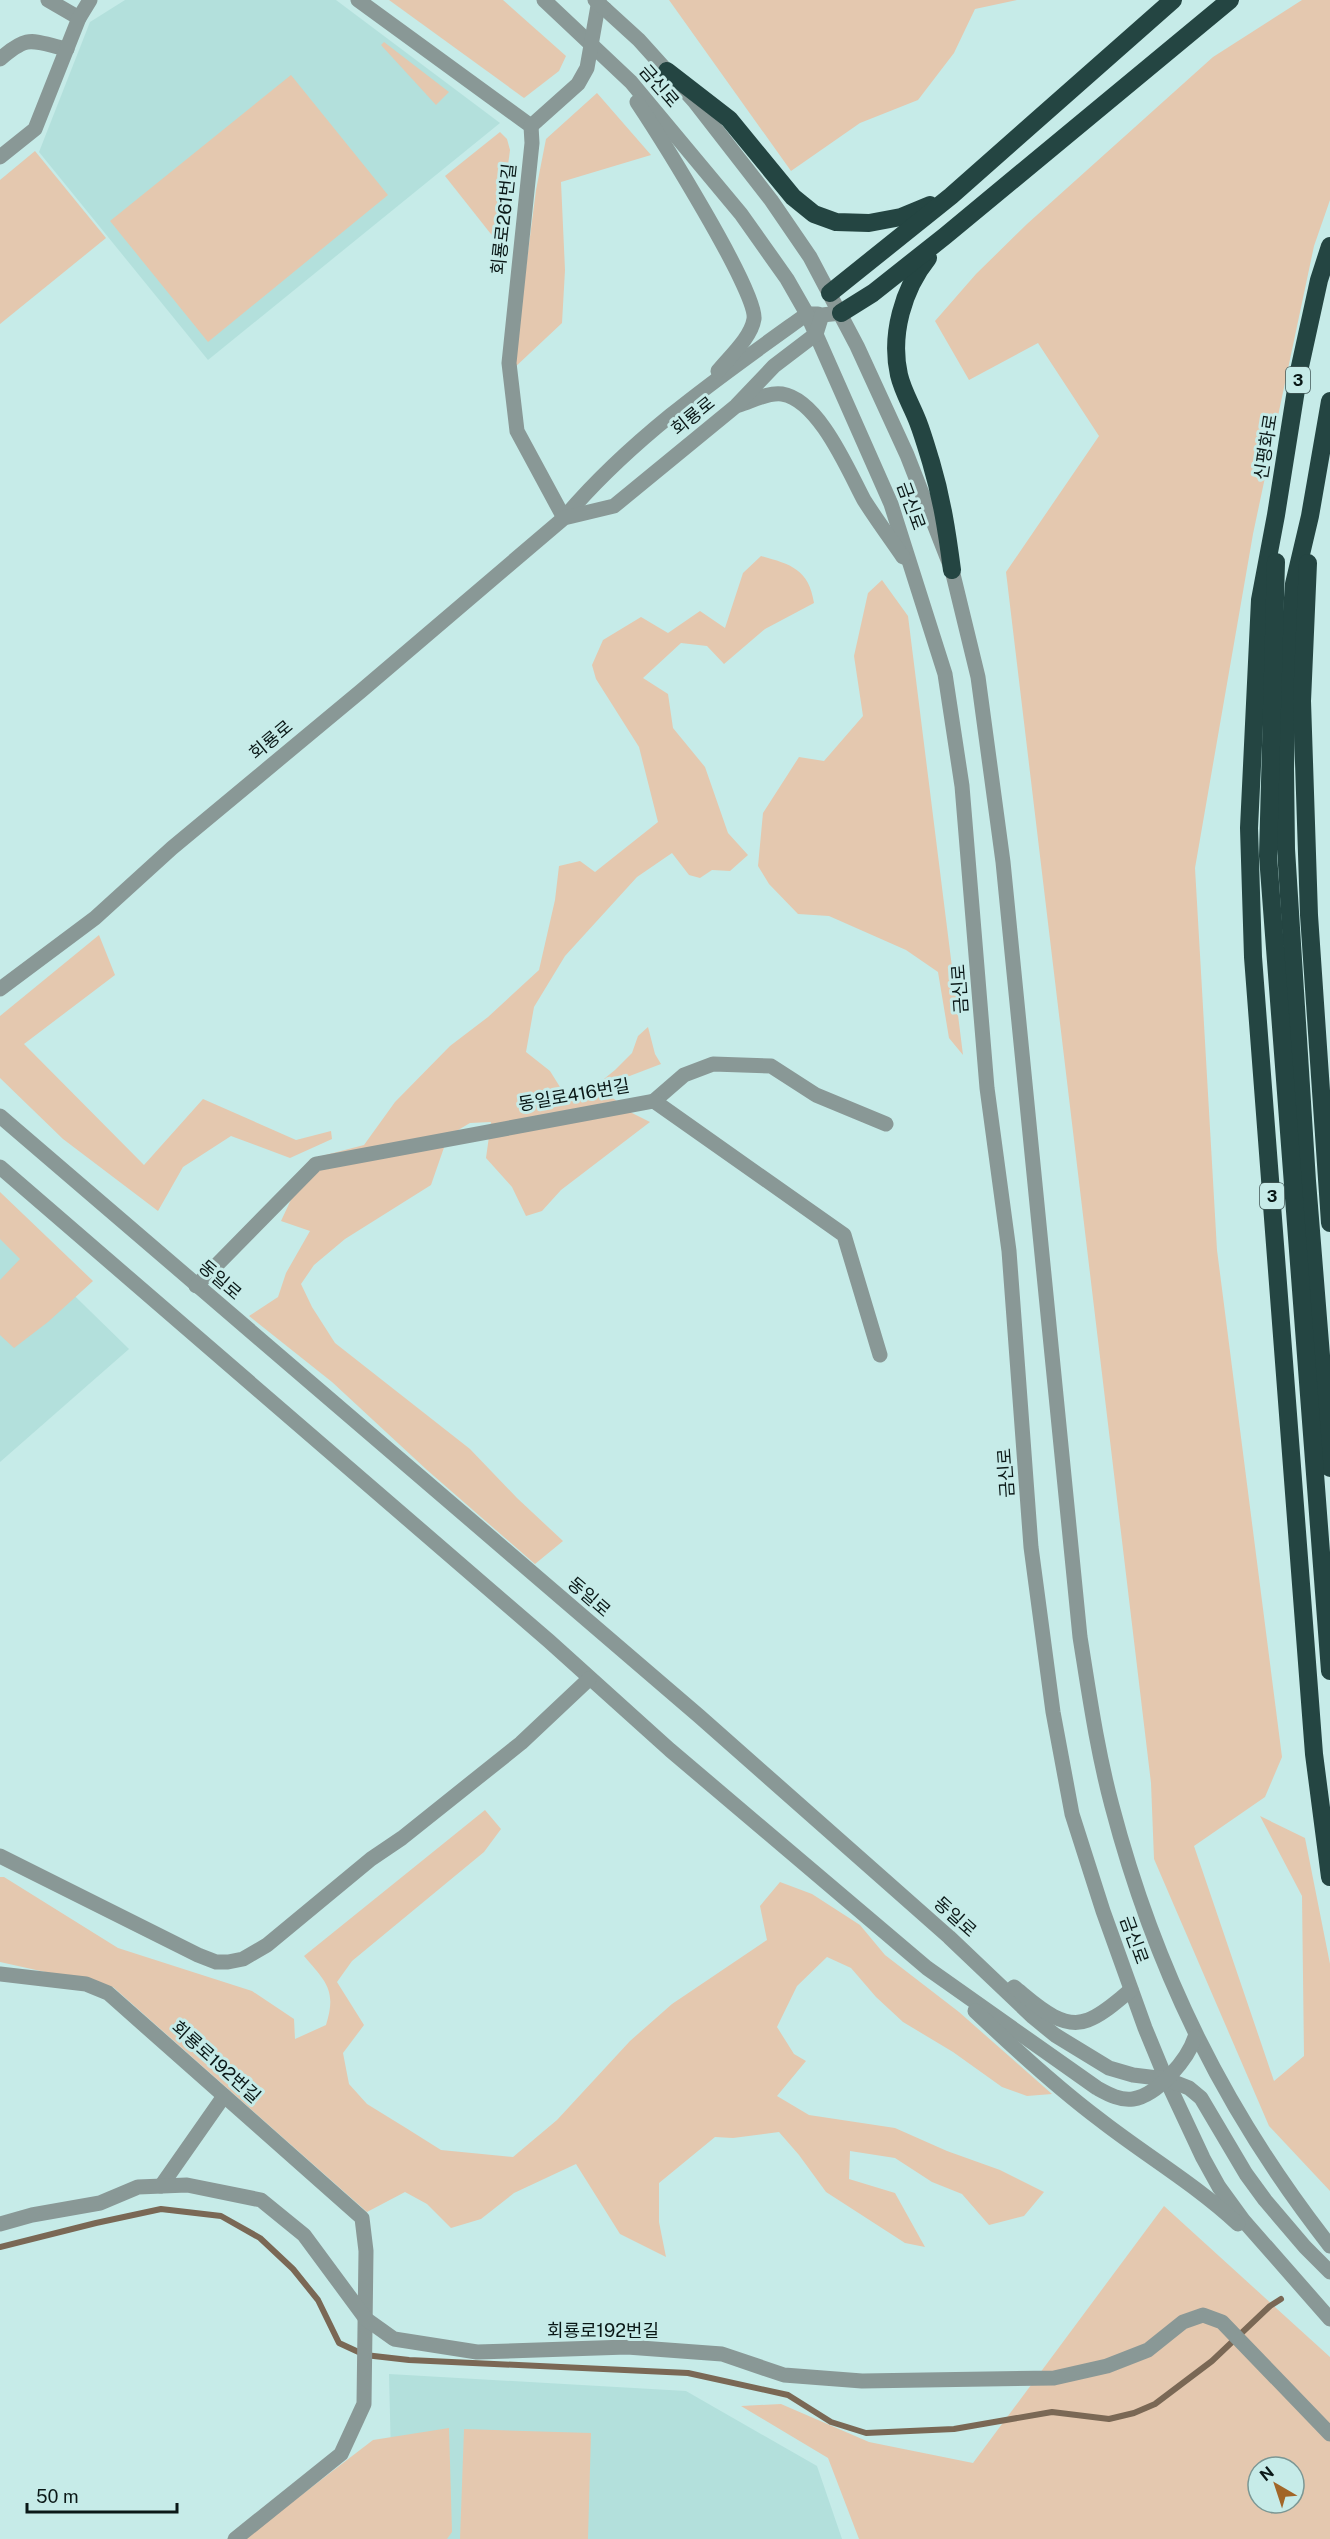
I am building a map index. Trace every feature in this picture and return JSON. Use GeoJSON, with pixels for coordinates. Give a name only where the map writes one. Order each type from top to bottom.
{"type":"FeatureCollection","features":[{"type":"Feature","properties":{"kind":"highway"},"geometry":{"type":"LineString","coordinates":[[830,293],[951,196],[1173,0]]}},
{"type":"Feature","properties":{"kind":"highway"},"geometry":{"type":"LineString","coordinates":[[841,314],[945,236],[1230,0]]}},
{"type":"Feature","properties":{"kind":"highway"},"geometry":{"type":"LineString","coordinates":[[667,71],[729,119],[801,205],[822,218],[844,223],[877,222],[912,213],[951,196]]}},
{"type":"Feature","properties":{"kind":"highway"},"geometry":{"type":"LineString","coordinates":[[945,236],[921,266],[907,291],[900,319],[897,356],[901,382],[919,423],[942,502],[952,570]]}},
{"type":"Feature","properties":{"kind":"highway","name":"신평화로"},"geometry":{"type":"LineString","coordinates":[[1276,515],[1299,371],[1319,280],[1330,246]]}},
{"type":"Feature","properties":{"kind":"highway","name":"3"},"geometry":{"type":"LineString","coordinates":[[1330,401],[1310,516],[1302,713],[1309,915],[1330,1223]]}},
{"type":"Feature","properties":{"kind":"highway"},"geometry":{"type":"LineString","coordinates":[[1276,515],[1268,856],[1283,1034],[1330,1468]]}},
{"type":"Feature","properties":{"kind":"highway","name":"3"},"geometry":{"type":"LineString","coordinates":[[1276,515],[1260,600],[1249,828],[1252,957],[1314,1754],[1330,1877]]}},
{"type":"Feature","properties":{"kind":"highway"},"geometry":{"type":"LineString","coordinates":[[1310,516],[1294,584],[1287,680],[1286,849],[1299,1181],[1330,1671]]}},
{"type":"Feature","properties":{"kind":"street"},"geometry":{"type":"LineString","coordinates":[[48,0],[79,18]]}},
{"type":"Feature","properties":{"kind":"street"},"geometry":{"type":"LineString","coordinates":[[0,157],[35,129],[79,18],[90,0]]}},
{"type":"Feature","properties":{"kind":"street"},"geometry":{"type":"LineString","coordinates":[[358,0],[531,126],[578,84],[587,68],[600,3]]}},
{"type":"Feature","properties":{"kind":"street","name":"금신로"},"geometry":{"type":"LineString","coordinates":[[544,0],[631,82],[741,214],[815,314],[816,334],[891,504],[945,674],[962,786],[987,1088],[1010,1251],[1031,1547],[1053,1712],[1072,1814],[1131,1990],[1166,2079]]}},
{"type":"Feature","properties":{"kind":"street","name":"금신로"},"geometry":{"type":"LineString","coordinates":[[600,3],[639,40],[694,101],[771,200],[810,257],[841,314],[907,455],[952,570],[978,677],[1003,862],[1080,1636],[1093,1716],[1111,1804],[1140,1901],[1161,1958],[1195,2037]]}},
{"type":"Feature","properties":{"kind":"street"},"geometry":{"type":"LineString","coordinates":[[587,39],[626,86],[660,135],[735,268],[754,310],[754,321],[743,340],[702,390]]}},
{"type":"Feature","properties":{"kind":"street"},"geometry":{"type":"LineString","coordinates":[[0,59],[18,44],[31,40],[67,49]]}},
{"type":"Feature","properties":{"kind":"street","name":"회룡로261번길"},"geometry":{"type":"LineString","coordinates":[[531,126],[532,143],[509,363],[517,430],[564,518]]}},
{"type":"Feature","properties":{"kind":"street"},"geometry":{"type":"LineString","coordinates":[[815,314],[830,293]]}},
{"type":"Feature","properties":{"kind":"street"},"geometry":{"type":"LineString","coordinates":[[815,314],[841,314]]}},
{"type":"Feature","properties":{"kind":"street","name":"회룡로"},"geometry":{"type":"LineString","coordinates":[[0,989],[95,918],[172,848],[564,518],[596,481],[702,390],[815,314]]}},
{"type":"Feature","properties":{"kind":"street","name":"회룡로"},"geometry":{"type":"LineString","coordinates":[[564,518],[614,506],[736,406],[774,366],[816,334]]}},
{"type":"Feature","properties":{"kind":"street"},"geometry":{"type":"LineString","coordinates":[[736,406],[768,395],[781,394],[798,400],[812,412],[841,456],[866,502],[913,572]]}},
{"type":"Feature","properties":{"kind":"street"},"geometry":{"type":"LineString","coordinates":[[654,1101],[684,1075],[713,1064],[771,1066],[816,1095],[886,1124]]}},
{"type":"Feature","properties":{"kind":"street","name":"동일로416번길"},"geometry":{"type":"LineString","coordinates":[[196,1286],[316,1164],[654,1101],[844,1235],[880,1355]]}},
{"type":"Feature","properties":{"kind":"street","name":"동일로"},"geometry":{"type":"LineString","coordinates":[[0,1116],[699,1716],[949,1937],[1033,2017],[1085,2054],[1122,2072],[1166,2079],[1189,2088],[1201,2097],[1246,2175],[1299,2240],[1330,2271]]}},
{"type":"Feature","properties":{"kind":"street"},"geometry":{"type":"LineString","coordinates":[[0,1167],[549,1641],[589,1679],[927,1968],[1058,2088],[1210,2199],[1259,2244],[1330,2319]]}},
{"type":"Feature","properties":{"kind":"street"},"geometry":{"type":"LineString","coordinates":[[0,1856],[198,1955],[216,1962],[243,1959],[267,1945],[371,1859],[402,1838],[488,1770],[521,1743],[589,1679]]}},
{"type":"Feature","properties":{"kind":"street"},"geometry":{"type":"LineString","coordinates":[[949,1937],[1051,2016],[1062,2020],[1079,2022],[1088,2020],[1131,1990]]}},
{"type":"Feature","properties":{"kind":"street"},"geometry":{"type":"LineString","coordinates":[[927,1968],[1110,2095],[1131,2099],[1145,2096],[1177,2069],[1192,2048],[1195,2037]]}},
{"type":"Feature","properties":{"kind":"street","name":"회룡로192번길"},"geometry":{"type":"LineString","coordinates":[[0,1974],[86,1984],[108,1993],[362,2218],[366,2251],[366,2324],[394,2339],[477,2352],[627,2347],[722,2354],[784,2375],[862,2381],[1054,2378],[1107,2366],[1148,2350],[1183,2322],[1203,2316],[1222,2322],[1330,2434]]}},
{"type":"Feature","properties":{"kind":"street"},"geometry":{"type":"LineString","coordinates":[[1195,2037],[1249,2130],[1330,2246]]}},
{"type":"Feature","properties":{"kind":"street"},"geometry":{"type":"LineString","coordinates":[[1166,2079],[1186,2125],[1219,2187],[1243,2220],[1293,2279]]}},
{"type":"Feature","properties":{"kind":"street"},"geometry":{"type":"LineString","coordinates":[[161,2186],[224,2096]]}},
{"type":"Feature","properties":{"kind":"street"},"geometry":{"type":"LineString","coordinates":[[0,2224],[32,2215],[100,2203],[138,2187],[186,2184],[261,2200],[304,2235],[366,2324],[364,2404],[341,2454],[235,2539]]}},
{"type":"Feature","properties":{"kind":"shaded area"},"geometry":{"type":"Polygon","coordinates":[[[125,0],[336,0],[500,123],[208,360],[39,152],[90,22],[125,0]]]}},
{"type":"Feature","properties":{"kind":"shaded area"},"geometry":{"type":"Polygon","coordinates":[[[389,0],[503,0],[566,56],[559,71],[524,98],[389,0]]]}},
{"type":"Feature","properties":{"kind":"shaded area"},"geometry":{"type":"Polygon","coordinates":[[[669,0],[1017,0],[975,9],[954,53],[918,100],[860,123],[791,171],[669,0]]]}},
{"type":"Feature","properties":{"kind":"shaded area"},"geometry":{"type":"Polygon","coordinates":[[[1302,0],[1330,0],[1330,200],[1314,246],[1253,534],[1195,868],[1217,1250],[1282,1757],[1265,1797],[1194,1846],[1274,2081],[1304,2056],[1302,1896],[1260,1816],[1305,1838],[1330,1964],[1330,2191],[1269,2126],[1154,1859],[1151,1783],[1006,572],[1099,436],[1038,343],[969,380],[935,321],[976,274],[1027,224],[1213,57],[1302,0]]]}},
{"type":"Feature","properties":{"kind":"shaded area"},"geometry":{"type":"Polygon","coordinates":[[[384,42],[449,92],[436,105],[381,45],[384,42]]]}},
{"type":"Feature","properties":{"kind":"shaded area"},"geometry":{"type":"Polygon","coordinates":[[[291,75],[388,195],[208,342],[110,221],[291,75]]]}},
{"type":"Feature","properties":{"kind":"shaded area"},"geometry":{"type":"Polygon","coordinates":[[[597,93],[651,155],[561,182],[565,270],[562,323],[513,369],[536,190],[546,139],[597,93]]]}},
{"type":"Feature","properties":{"kind":"shaded area"},"geometry":{"type":"Polygon","coordinates":[[[500,132],[507,139],[510,150],[498,243],[445,176],[500,132]]]}},
{"type":"Feature","properties":{"kind":"shaded area"},"geometry":{"type":"Polygon","coordinates":[[[35,151],[106,238],[0,324],[0,180],[35,151]]]}},
{"type":"Feature","properties":{"kind":"shaded area"},"geometry":{"type":"Polygon","coordinates":[[[761,556],[789,565],[803,575],[808,582],[814,603],[765,629],[724,664],[707,646],[681,643],[643,678],[668,694],[673,728],[705,767],[728,833],[748,855],[730,871],[712,870],[700,878],[689,875],[672,853],[637,877],[565,956],[534,1007],[526,1052],[550,1071],[565,1095],[594,1087],[615,1070],[632,1053],[638,1036],[648,1027],[655,1054],[661,1064],[627,1077],[609,1095],[632,1113],[650,1122],[561,1190],[542,1211],[526,1216],[512,1187],[486,1158],[491,1122],[470,1123],[448,1136],[431,1185],[345,1239],[314,1265],[301,1284],[312,1307],[335,1343],[470,1449],[563,1541],[535,1564],[427,1470],[332,1382],[249,1316],[278,1297],[286,1273],[310,1231],[281,1221],[310,1159],[364,1145],[395,1102],[450,1046],[488,1017],[539,970],[555,900],[559,866],[580,861],[595,872],[658,822],[639,747],[596,679],[592,665],[603,640],[641,617],[668,633],[700,611],[725,628],[743,573],[761,556]]]}},
{"type":"Feature","properties":{"kind":"shaded area"},"geometry":{"type":"Polygon","coordinates":[[[882,580],[908,616],[963,1055],[949,1038],[938,972],[906,950],[829,916],[798,914],[769,884],[758,866],[763,813],[799,757],[824,761],[863,716],[854,656],[868,593],[882,580]]]}},
{"type":"Feature","properties":{"kind":"shaded area"},"geometry":{"type":"Polygon","coordinates":[[[99,935],[115,975],[24,1044],[144,1165],[203,1099],[296,1140],[331,1131],[332,1139],[290,1158],[231,1136],[183,1167],[158,1211],[63,1139],[0,1078],[0,1016],[99,935]]]}},
{"type":"Feature","properties":{"kind":"shaded area"},"geometry":{"type":"Polygon","coordinates":[[[0,1192],[93,1281],[48,1322],[14,1348],[0,1335],[0,1280],[20,1259],[0,1239],[0,1192]]]}},
{"type":"Feature","properties":{"kind":"shaded area"},"geometry":{"type":"Polygon","coordinates":[[[0,1223],[129,1349],[0,1462],[0,1223]]]}},
{"type":"Feature","properties":{"kind":"shaded area"},"geometry":{"type":"Polygon","coordinates":[[[485,1810],[501,1829],[484,1852],[352,1961],[337,1982],[364,2025],[343,2053],[349,2084],[367,2104],[441,2150],[513,2157],[557,2120],[630,2041],[672,2004],[767,1940],[760,1906],[780,1882],[812,1894],[860,1925],[885,1955],[959,2012],[1052,2094],[1027,2096],[1002,2087],[953,2052],[903,2022],[876,1997],[851,1968],[827,1957],[797,1986],[777,2027],[794,2054],[806,2061],[777,2096],[809,2115],[895,2128],[947,2151],[1000,2170],[1044,2192],[1024,2216],[989,2225],[962,2194],[932,2182],[895,2158],[850,2151],[849,2179],[895,2193],[925,2247],[905,2243],[826,2192],[779,2132],[733,2138],[715,2137],[659,2183],[659,2222],[666,2257],[620,2234],[576,2164],[514,2193],[481,2219],[451,2228],[427,2204],[405,2192],[367,2212],[113,1987],[0,1962],[0,1877],[4,1877],[118,1948],[252,1991],[294,2019],[295,2039],[326,2025],[329,2013],[330,1995],[324,1980],[304,1956],[485,1810]]]}},
{"type":"Feature","properties":{"kind":"shaded area"},"geometry":{"type":"Polygon","coordinates":[[[1164,2206],[1330,2357],[1330,2539],[859,2539],[828,2458],[741,2406],[781,2404],[869,2442],[973,2463],[1164,2206]]]}},
{"type":"Feature","properties":{"kind":"shaded area"},"geometry":{"type":"Polygon","coordinates":[[[389,2374],[686,2391],[817,2466],[842,2539],[393,2539],[389,2374]]]}},
{"type":"Feature","properties":{"kind":"shaded area"},"geometry":{"type":"Polygon","coordinates":[[[449,2428],[452,2532],[447,2539],[244,2539],[373,2440],[449,2428]]]}},
{"type":"Feature","properties":{"kind":"shaded area"},"geometry":{"type":"Polygon","coordinates":[[[464,2429],[591,2433],[588,2539],[460,2539],[464,2429]]]}},
{"type":"Feature","properties":{"kind":"waterway"},"geometry":{"type":"LineString","coordinates":[[0,2247],[161,2209],[221,2216],[260,2238],[293,2269],[318,2300],[339,2343],[365,2355],[409,2360],[688,2373],[788,2395],[831,2422],[866,2433],[954,2429],[1052,2412],[1109,2419],[1134,2413],[1155,2404],[1212,2361],[1270,2306],[1281,2299]]}}]}
